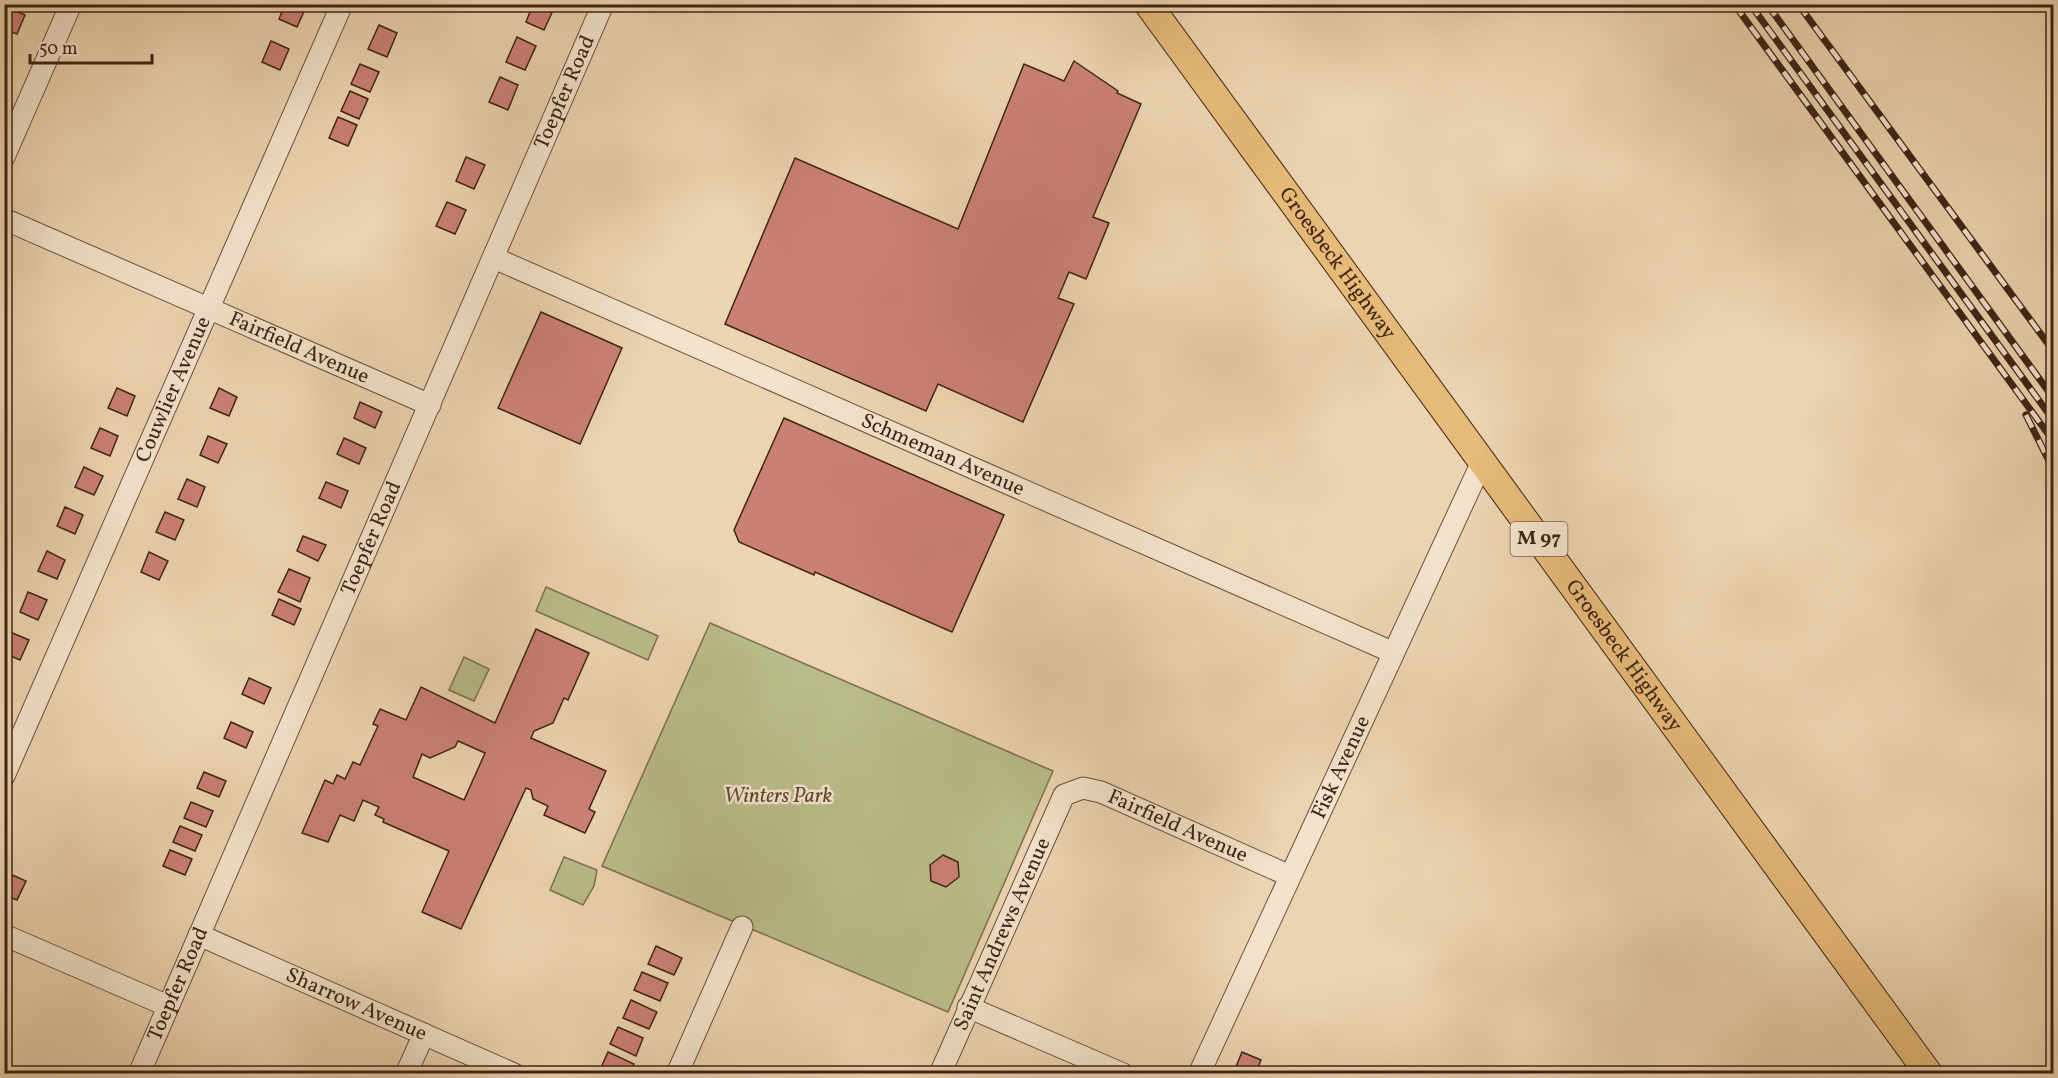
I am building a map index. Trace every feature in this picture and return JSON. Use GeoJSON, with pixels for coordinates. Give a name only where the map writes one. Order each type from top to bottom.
{"type":"FeatureCollection","features":[{"type":"Feature","properties":{"kind":"main road","name":"Groesbeck Highway"},"geometry":{"type":"LineString","coordinates":[[1148,4],[1929,1074]]}},
{"type":"Feature","properties":{"kind":"street"},"geometry":{"type":"LineString","coordinates":[[4,157],[71,4]]}},
{"type":"Feature","properties":{"kind":"street","name":"Couwlier Avenue"},"geometry":{"type":"LineString","coordinates":[[4,776],[342,4]]}},
{"type":"Feature","properties":{"kind":"street","name":"Toepfer Road"},"geometry":{"type":"LineString","coordinates":[[139,1074],[603,4]]}},
{"type":"Feature","properties":{"kind":"street","name":"Fairfield Avenue"},"geometry":{"type":"LineString","coordinates":[[4,219],[430,405]]}},
{"type":"Feature","properties":{"kind":"street","name":"Schmeman Avenue"},"geometry":{"type":"LineString","coordinates":[[494,258],[1392,652]]}},
{"type":"Feature","properties":{"kind":"street","name":"Fisk Avenue"},"geometry":{"type":"LineString","coordinates":[[1199,1074],[1392,652],[1482,462]]}},
{"type":"Feature","properties":{"kind":"street","name":"Fairfield Avenue"},"geometry":{"type":"LineString","coordinates":[[1064,795],[1083,788],[1101,792],[1290,876]]}},
{"type":"Feature","properties":{"kind":"street","name":"Saint Andrews Avenue"},"geometry":{"type":"LineString","coordinates":[[940,1074],[968,1006],[1064,795]]}},
{"type":"Feature","properties":{"kind":"street"},"geometry":{"type":"LineString","coordinates":[[677,1074],[742,927]]}},
{"type":"Feature","properties":{"kind":"street"},"geometry":{"type":"LineString","coordinates":[[4,934],[168,1006]]}},
{"type":"Feature","properties":{"kind":"street","name":"Sharrow Avenue"},"geometry":{"type":"LineString","coordinates":[[199,935],[514,1074]]}},
{"type":"Feature","properties":{"kind":"street"},"geometry":{"type":"LineString","coordinates":[[968,1006],[1123,1074]]}},
{"type":"Feature","properties":{"kind":"street"},"geometry":{"type":"LineString","coordinates":[[406,1074],[424,1034]]}},
{"type":"Feature","properties":{"kind":"green space"},"geometry":{"type":"Polygon","coordinates":[[[546,587],[658,636],[648,660],[536,611],[546,587]]]}},
{"type":"Feature","properties":{"kind":"green space","name":"Winters Park"},"geometry":{"type":"Polygon","coordinates":[[[710,623],[1053,771],[948,1012],[602,866],[710,623]]]}},
{"type":"Feature","properties":{"kind":"green space"},"geometry":{"type":"Polygon","coordinates":[[[464,657],[489,669],[474,701],[449,690],[464,657]]]}},
{"type":"Feature","properties":{"kind":"green space"},"geometry":{"type":"Polygon","coordinates":[[[564,857],[597,870],[594,886],[583,905],[550,890],[564,857]]]}},
{"type":"Feature","properties":{"kind":"building"},"geometry":{"type":"Polygon","coordinates":[[[285,4],[306,7],[297,27],[279,19],[285,4]]]}},
{"type":"Feature","properties":{"kind":"building"},"geometry":{"type":"Polygon","coordinates":[[[533,4],[555,6],[544,30],[526,22],[533,4]]]}},
{"type":"Feature","properties":{"kind":"building"},"geometry":{"type":"Polygon","coordinates":[[[8,8],[25,15],[17,34],[4,29],[4,17],[8,8]]]}},
{"type":"Feature","properties":{"kind":"building"},"geometry":{"type":"Polygon","coordinates":[[[379,25],[397,33],[387,57],[368,49],[379,25]]]}},
{"type":"Feature","properties":{"kind":"building"},"geometry":{"type":"Polygon","coordinates":[[[517,37],[536,46],[525,70],[506,62],[517,37]]]}},
{"type":"Feature","properties":{"kind":"building"},"geometry":{"type":"Polygon","coordinates":[[[271,41],[289,49],[280,70],[262,62],[271,41]]]}},
{"type":"Feature","properties":{"kind":"building"},"geometry":{"type":"Polygon","coordinates":[[[1074,61],[1118,91],[1117,93],[1141,104],[1093,217],[1109,223],[1086,279],[1069,272],[1058,298],[1074,304],[1023,422],[938,384],[926,411],[725,324],[795,158],[958,229],[1024,64],[1064,81],[1074,61]]]}},
{"type":"Feature","properties":{"kind":"building"},"geometry":{"type":"Polygon","coordinates":[[[360,64],[379,72],[370,92],[351,84],[360,64]]]}},
{"type":"Feature","properties":{"kind":"building"},"geometry":{"type":"Polygon","coordinates":[[[500,77],[518,85],[508,110],[489,102],[500,77]]]}},
{"type":"Feature","properties":{"kind":"building"},"geometry":{"type":"Polygon","coordinates":[[[350,91],[368,99],[359,119],[341,111],[350,91]]]}},
{"type":"Feature","properties":{"kind":"building"},"geometry":{"type":"Polygon","coordinates":[[[338,117],[357,125],[348,146],[329,138],[338,117]]]}},
{"type":"Feature","properties":{"kind":"building"},"geometry":{"type":"Polygon","coordinates":[[[466,157],[485,165],[474,189],[456,181],[466,157]]]}},
{"type":"Feature","properties":{"kind":"building"},"geometry":{"type":"Polygon","coordinates":[[[447,202],[466,210],[455,234],[436,226],[447,202]]]}},
{"type":"Feature","properties":{"kind":"building"},"geometry":{"type":"Polygon","coordinates":[[[541,312],[622,348],[580,444],[498,408],[541,312]]]}},
{"type":"Feature","properties":{"kind":"building"},"geometry":{"type":"Polygon","coordinates":[[[117,388],[135,396],[127,416],[108,408],[117,388]]]}},
{"type":"Feature","properties":{"kind":"building"},"geometry":{"type":"Polygon","coordinates":[[[219,388],[237,397],[229,416],[210,408],[219,388]]]}},
{"type":"Feature","properties":{"kind":"building"},"geometry":{"type":"Polygon","coordinates":[[[360,402],[382,412],[375,428],[354,418],[360,402]]]}},
{"type":"Feature","properties":{"kind":"building"},"geometry":{"type":"Polygon","coordinates":[[[784,418],[1004,515],[952,632],[815,572],[814,575],[739,542],[734,530],[784,418]]]}},
{"type":"Feature","properties":{"kind":"building"},"geometry":{"type":"Polygon","coordinates":[[[100,428],[118,436],[110,456],[91,448],[100,428]]]}},
{"type":"Feature","properties":{"kind":"building"},"geometry":{"type":"Polygon","coordinates":[[[208,436],[227,444],[218,463],[200,455],[208,436]]]}},
{"type":"Feature","properties":{"kind":"building"},"geometry":{"type":"Polygon","coordinates":[[[344,438],[366,448],[359,464],[337,454],[344,438]]]}},
{"type":"Feature","properties":{"kind":"building"},"geometry":{"type":"Polygon","coordinates":[[[84,467],[103,476],[94,495],[75,487],[84,467]]]}},
{"type":"Feature","properties":{"kind":"building"},"geometry":{"type":"Polygon","coordinates":[[[187,479],[205,487],[197,507],[178,499],[187,479]]]}},
{"type":"Feature","properties":{"kind":"building"},"geometry":{"type":"Polygon","coordinates":[[[326,482],[348,491],[341,508],[319,498],[326,482]]]}},
{"type":"Feature","properties":{"kind":"building"},"geometry":{"type":"Polygon","coordinates":[[[65,507],[83,515],[75,534],[57,526],[65,507]]]}},
{"type":"Feature","properties":{"kind":"building"},"geometry":{"type":"Polygon","coordinates":[[[165,512],[184,520],[175,540],[156,532],[165,512]]]}},
{"type":"Feature","properties":{"kind":"building"},"geometry":{"type":"Polygon","coordinates":[[[303,536],[326,545],[318,561],[297,551],[303,536]]]}},
{"type":"Feature","properties":{"kind":"building"},"geometry":{"type":"Polygon","coordinates":[[[47,551],[65,560],[57,579],[38,571],[47,551]]]}},
{"type":"Feature","properties":{"kind":"building"},"geometry":{"type":"Polygon","coordinates":[[[149,552],[168,561],[159,580],[141,572],[149,552]]]}},
{"type":"Feature","properties":{"kind":"building"},"geometry":{"type":"Polygon","coordinates":[[[289,569],[310,578],[300,602],[278,592],[289,569]]]}},
{"type":"Feature","properties":{"kind":"building"},"geometry":{"type":"Polygon","coordinates":[[[28,592],[47,600],[38,620],[20,612],[28,592]]]}},
{"type":"Feature","properties":{"kind":"building"},"geometry":{"type":"Polygon","coordinates":[[[279,599],[301,609],[294,625],[272,615],[279,599]]]}},
{"type":"Feature","properties":{"kind":"building"},"geometry":{"type":"Polygon","coordinates":[[[536,629],[589,653],[568,700],[564,698],[553,723],[534,731],[531,738],[606,771],[589,809],[595,812],[585,833],[544,815],[548,806],[533,799],[531,790],[526,788],[461,929],[422,912],[449,851],[383,822],[384,819],[375,815],[379,807],[363,800],[354,821],[340,815],[328,842],[302,833],[325,780],[333,784],[337,775],[345,779],[353,762],[360,765],[378,726],[373,724],[380,709],[406,720],[421,687],[495,723],[536,629]],[[458,741],[455,747],[430,758],[422,754],[413,777],[464,800],[485,753],[458,741]]]}},
{"type":"Feature","properties":{"kind":"building"},"geometry":{"type":"Polygon","coordinates":[[[10,632],[29,640],[20,660],[4,653],[10,632]]]}},
{"type":"Feature","properties":{"kind":"building"},"geometry":{"type":"Polygon","coordinates":[[[249,678],[271,688],[264,704],[242,694],[249,678]]]}},
{"type":"Feature","properties":{"kind":"building"},"geometry":{"type":"Polygon","coordinates":[[[231,722],[253,732],[246,748],[224,738],[231,722]]]}},
{"type":"Feature","properties":{"kind":"building"},"geometry":{"type":"Polygon","coordinates":[[[204,772],[226,781],[219,797],[197,788],[204,772]]]}},
{"type":"Feature","properties":{"kind":"building"},"geometry":{"type":"Polygon","coordinates":[[[191,802],[213,811],[206,827],[184,818],[191,802]]]}},
{"type":"Feature","properties":{"kind":"building"},"geometry":{"type":"Polygon","coordinates":[[[180,826],[202,835],[195,851],[173,842],[180,826]]]}},
{"type":"Feature","properties":{"kind":"building"},"geometry":{"type":"Polygon","coordinates":[[[170,850],[192,859],[185,875],[163,866],[170,850]]]}},
{"type":"Feature","properties":{"kind":"building"},"geometry":{"type":"Polygon","coordinates":[[[943,855],[958,862],[959,877],[946,887],[931,881],[930,865],[943,855]]]}},
{"type":"Feature","properties":{"kind":"building"},"geometry":{"type":"Polygon","coordinates":[[[8,873],[26,881],[17,900],[4,895],[4,880],[8,873]]]}},
{"type":"Feature","properties":{"kind":"building"},"geometry":{"type":"Polygon","coordinates":[[[656,946],[682,958],[674,975],[648,964],[656,946]]]}},
{"type":"Feature","properties":{"kind":"building"},"geometry":{"type":"Polygon","coordinates":[[[642,972],[668,983],[660,1001],[634,990],[642,972]]]}},
{"type":"Feature","properties":{"kind":"building"},"geometry":{"type":"Polygon","coordinates":[[[631,1000],[657,1012],[649,1029],[623,1018],[631,1000]]]}},
{"type":"Feature","properties":{"kind":"building"},"geometry":{"type":"Polygon","coordinates":[[[618,1027],[643,1038],[636,1056],[610,1044],[618,1027]]]}},
{"type":"Feature","properties":{"kind":"building"},"geometry":{"type":"Polygon","coordinates":[[[608,1052],[634,1064],[629,1074],[608,1074],[600,1070],[608,1052]]]}},
{"type":"Feature","properties":{"kind":"building"},"geometry":{"type":"Polygon","coordinates":[[[1242,1052],[1261,1060],[1255,1074],[1233,1074],[1242,1052]]]}},
{"type":"Feature","properties":{"kind":"railway"},"geometry":{"type":"LineString","coordinates":[[1734,4],[2054,442]]}},
{"type":"Feature","properties":{"kind":"railway"},"geometry":{"type":"LineString","coordinates":[[1750,4],[2054,421]]}},
{"type":"Feature","properties":{"kind":"railway"},"geometry":{"type":"LineString","coordinates":[[1767,4],[2054,399]]}},
{"type":"Feature","properties":{"kind":"railway"},"geometry":{"type":"LineString","coordinates":[[1798,4],[2054,352]]}},
{"type":"Feature","properties":{"kind":"railway"},"geometry":{"type":"LineString","coordinates":[[2026,415],[2054,471]]}}]}
